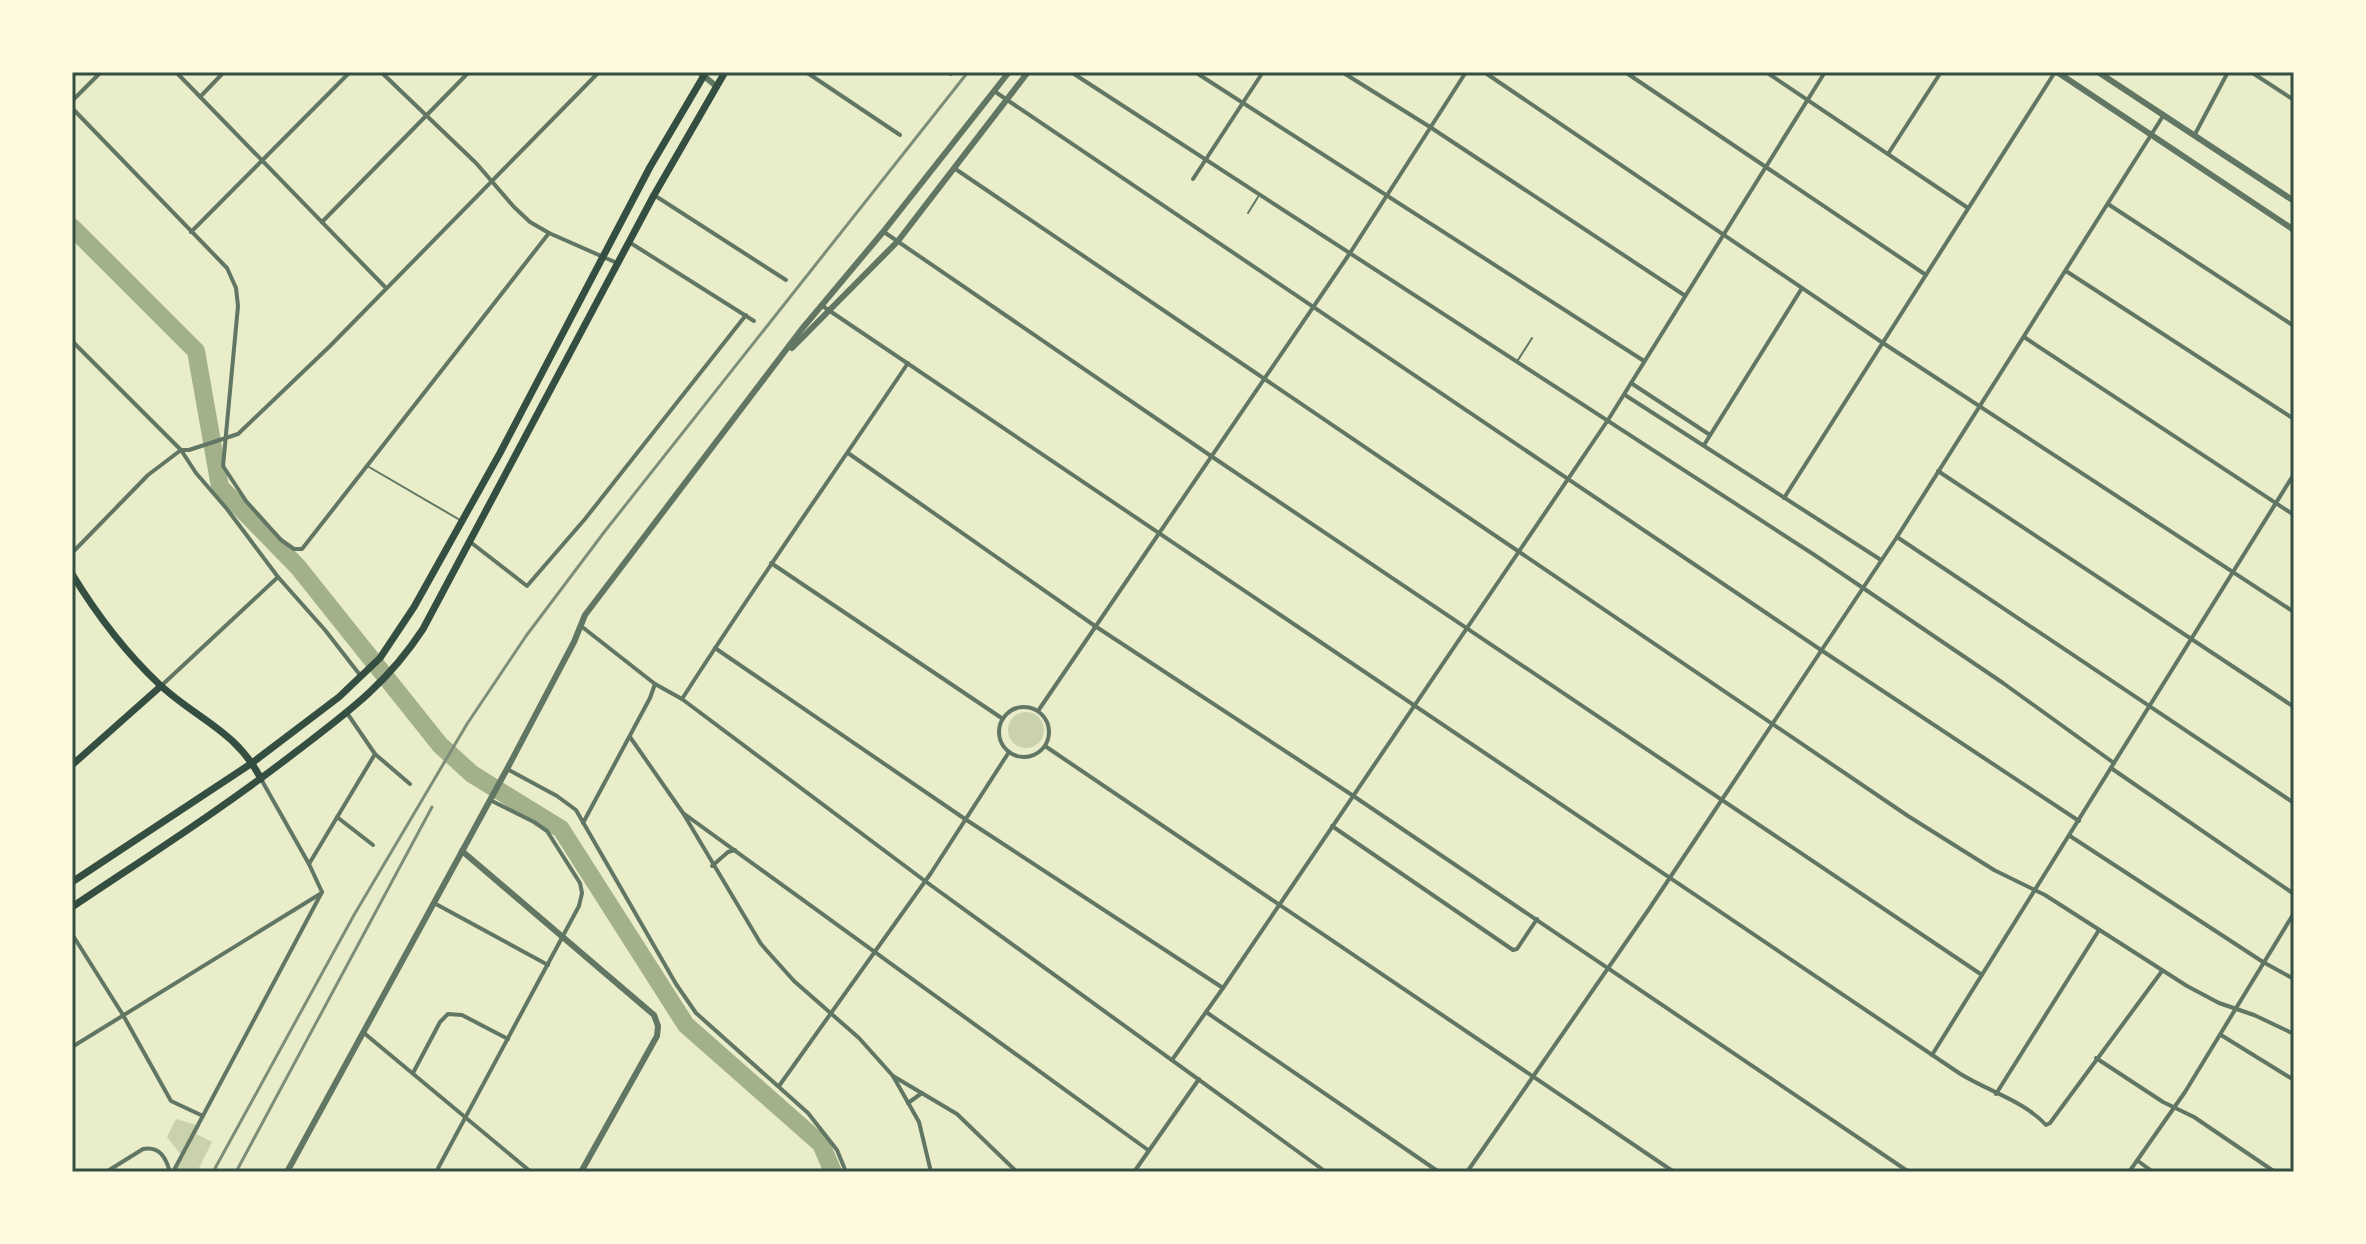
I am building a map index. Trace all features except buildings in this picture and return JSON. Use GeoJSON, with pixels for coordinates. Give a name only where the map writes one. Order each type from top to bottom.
{"type":"FeatureCollection","features":[{"type":"Feature","properties":{"kind":"main road"},"geometry":{"type":"LineString","coordinates":[[72,907],[261,779],[347,713],[391,673],[423,629],[617,263],[725,72]]}},
{"type":"Feature","properties":{"kind":"main road"},"geometry":{"type":"LineString","coordinates":[[72,882],[252,763],[365,674],[380,658],[414,607],[500,453],[702,73]]}},
{"type":"Feature","properties":{"kind":"main road"},"geometry":{"type":"LineString","coordinates":[[72,574],[116,639],[161,686],[228,735],[252,763],[261,779]]}},
{"type":"Feature","properties":{"kind":"main road"},"geometry":{"type":"LineString","coordinates":[[72,765],[161,686]]}},
{"type":"Feature","properties":{"kind":"street"},"geometry":{"type":"LineString","coordinates":[[72,101],[101,72]]}},
{"type":"Feature","properties":{"kind":"street"},"geometry":{"type":"LineString","coordinates":[[176,72],[386,288]]}},
{"type":"Feature","properties":{"kind":"street"},"geometry":{"type":"LineString","coordinates":[[200,97],[224,72]]}},
{"type":"Feature","properties":{"kind":"street"},"geometry":{"type":"LineString","coordinates":[[191,232],[350,72]]}},
{"type":"Feature","properties":{"kind":"street"},"geometry":{"type":"LineString","coordinates":[[381,72],[492,180],[522,215],[549,233],[617,263]]}},
{"type":"Feature","properties":{"kind":"street"},"geometry":{"type":"LineString","coordinates":[[322,222],[469,72]]}},
{"type":"Feature","properties":{"kind":"street"},"geometry":{"type":"LineString","coordinates":[[72,553],[148,475],[181,450],[227,440],[276,400],[599,72]]}},
{"type":"Feature","properties":{"kind":"street"},"geometry":{"type":"LineString","coordinates":[[806,72],[900,135]]}},
{"type":"Feature","properties":{"kind":"street"},"geometry":{"type":"LineString","coordinates":[[287,1172],[506,773],[571,649],[585,615],[821,305],[883,232],[1009,72]]}},
{"type":"Feature","properties":{"kind":"street"},"geometry":{"type":"LineString","coordinates":[[785,354],[898,241],[1028,72]]}},
{"type":"Feature","properties":{"kind":"street"},"geometry":{"type":"LineString","coordinates":[[1071,72],[1863,588],[2003,683],[2113,766],[2294,894]]}},
{"type":"Feature","properties":{"kind":"street"},"geometry":{"type":"LineString","coordinates":[[1195,72],[1644,361]]}},
{"type":"Feature","properties":{"kind":"street"},"geometry":{"type":"LineString","coordinates":[[1193,179],[1263,72]]}},
{"type":"Feature","properties":{"kind":"street"},"geometry":{"type":"LineString","coordinates":[[1342,72],[1684,295]]}},
{"type":"Feature","properties":{"kind":"street"},"geometry":{"type":"LineString","coordinates":[[1038,711],[1350,253],[1466,72]]}},
{"type":"Feature","properties":{"kind":"street"},"geometry":{"type":"LineString","coordinates":[[1484,72],[1883,343],[2294,612]]}},
{"type":"Feature","properties":{"kind":"street"},"geometry":{"type":"LineString","coordinates":[[1625,72],[1926,275]]}},
{"type":"Feature","properties":{"kind":"street"},"geometry":{"type":"LineString","coordinates":[[1766,72],[1968,208]]}},
{"type":"Feature","properties":{"kind":"street"},"geometry":{"type":"LineString","coordinates":[[1172,1060],[1608,420],[1825,72]]}},
{"type":"Feature","properties":{"kind":"street"},"geometry":{"type":"LineString","coordinates":[[1888,155],[1941,72]]}},
{"type":"Feature","properties":{"kind":"street"},"geometry":{"type":"LineString","coordinates":[[1784,498],[2056,72],[2294,230]]}},
{"type":"Feature","properties":{"kind":"street"},"geometry":{"type":"LineString","coordinates":[[2098,72],[2294,201]]}},
{"type":"Feature","properties":{"kind":"street"},"geometry":{"type":"LineString","coordinates":[[2194,136],[2228,72]]}},
{"type":"Feature","properties":{"kind":"street"},"geometry":{"type":"LineString","coordinates":[[2251,72],[2294,100]]}},
{"type":"Feature","properties":{"kind":"street"},"geometry":{"type":"LineString","coordinates":[[702,73],[716,86]]}},
{"type":"Feature","properties":{"kind":"street"},"geometry":{"type":"LineString","coordinates":[[994,91],[2079,821]]}},
{"type":"Feature","properties":{"kind":"street"},"geometry":{"type":"LineString","coordinates":[[72,108],[227,268],[236,288],[237,330],[223,460],[226,473],[246,501],[281,540],[294,549],[302,549],[549,233]]}},
{"type":"Feature","properties":{"kind":"street"},"geometry":{"type":"LineString","coordinates":[[1467,1172],[1669,878],[1897,537],[2163,116]]}},
{"type":"Feature","properties":{"kind":"street"},"geometry":{"type":"LineString","coordinates":[[954,168],[1974,858],[2036,890],[2202,995],[2294,1034]]}},
{"type":"Feature","properties":{"kind":"street"},"geometry":{"type":"LineString","coordinates":[[654,195],[786,280]]}},
{"type":"Feature","properties":{"kind":"street"},"geometry":{"type":"LineString","coordinates":[[2108,204],[2294,326]]}},
{"type":"Feature","properties":{"kind":"street"},"geometry":{"type":"LineString","coordinates":[[883,232],[1982,975]]}},
{"type":"Feature","properties":{"kind":"street"},"geometry":{"type":"LineString","coordinates":[[629,242],[754,321]]}},
{"type":"Feature","properties":{"kind":"street"},"geometry":{"type":"LineString","coordinates":[[2066,271],[2294,419]]}},
{"type":"Feature","properties":{"kind":"street"},"geometry":{"type":"LineString","coordinates":[[1703,446],[1802,288]]}},
{"type":"Feature","properties":{"kind":"street"},"geometry":{"type":"LineString","coordinates":[[821,305],[1975,1084],[2033,1112],[2047,1125],[2162,971]]}},
{"type":"Feature","properties":{"kind":"street"},"geometry":{"type":"LineString","coordinates":[[469,541],[527,586],[585,519],[746,315]]}},
{"type":"Feature","properties":{"kind":"street"},"geometry":{"type":"LineString","coordinates":[[2024,337],[2294,515]]}},
{"type":"Feature","properties":{"kind":"street"},"geometry":{"type":"LineString","coordinates":[[72,341],[181,450],[278,577],[365,674]]}},
{"type":"Feature","properties":{"kind":"street"},"geometry":{"type":"LineString","coordinates":[[682,699],[908,363]]}},
{"type":"Feature","properties":{"kind":"street"},"geometry":{"type":"LineString","coordinates":[[1631,383],[1710,435]]}},
{"type":"Feature","properties":{"kind":"street"},"geometry":{"type":"LineString","coordinates":[[1624,394],[1881,560]]}},
{"type":"Feature","properties":{"kind":"street"},"geometry":{"type":"LineString","coordinates":[[848,453],[1095,626],[1537,919],[1909,1172]]}},
{"type":"Feature","properties":{"kind":"street"},"geometry":{"type":"LineString","coordinates":[[1938,471],[2294,707]]}},
{"type":"Feature","properties":{"kind":"street"},"geometry":{"type":"LineString","coordinates":[[1932,1055],[2294,474]]}},
{"type":"Feature","properties":{"kind":"street"},"geometry":{"type":"LineString","coordinates":[[1897,537],[2294,803]]}},
{"type":"Feature","properties":{"kind":"street"},"geometry":{"type":"LineString","coordinates":[[771,563],[1003,719]]}},
{"type":"Feature","properties":{"kind":"street"},"geometry":{"type":"LineString","coordinates":[[161,686],[278,577]]}},
{"type":"Feature","properties":{"kind":"street"},"geometry":{"type":"LineString","coordinates":[[581,626],[655,684],[682,699],[925,881],[1326,1172]]}},
{"type":"Feature","properties":{"kind":"street"},"geometry":{"type":"LineString","coordinates":[[715,648],[965,819],[1223,988]]}},
{"type":"Feature","properties":{"kind":"street"},"geometry":{"type":"LineString","coordinates":[[583,823],[655,684]]}},
{"type":"Feature","properties":{"kind":"street"},"geometry":{"type":"LineString","coordinates":[[1022,707],[1038,711],[1048,723],[1050,731],[1045,746],[1032,756],[1009,752],[1000,741],[1003,719],[1022,707]]}},
{"type":"Feature","properties":{"kind":"street"},"geometry":{"type":"LineString","coordinates":[[347,713],[375,754],[410,784]]}},
{"type":"Feature","properties":{"kind":"street"},"geometry":{"type":"LineString","coordinates":[[630,737],[683,813],[712,866],[770,955],[859,1038],[893,1076],[919,1122],[931,1172]]}},
{"type":"Feature","properties":{"kind":"street"},"geometry":{"type":"LineString","coordinates":[[1045,746],[1674,1172]]}},
{"type":"Feature","properties":{"kind":"street"},"geometry":{"type":"LineString","coordinates":[[779,1086],[925,881],[1009,752]]}},
{"type":"Feature","properties":{"kind":"street"},"geometry":{"type":"LineString","coordinates":[[309,864],[375,754]]}},
{"type":"Feature","properties":{"kind":"street"},"geometry":{"type":"LineString","coordinates":[[506,773],[568,803],[576,810],[676,984],[696,1013],[808,1113],[837,1150],[846,1172]]}},
{"type":"Feature","properties":{"kind":"street"},"geometry":{"type":"LineString","coordinates":[[261,779],[322,892]]}},
{"type":"Feature","properties":{"kind":"street"},"geometry":{"type":"LineString","coordinates":[[436,1172],[579,906],[582,893],[580,883],[547,831],[492,797]]}},
{"type":"Feature","properties":{"kind":"street"},"geometry":{"type":"LineString","coordinates":[[683,813],[1148,1150]]}},
{"type":"Feature","properties":{"kind":"street"},"geometry":{"type":"LineString","coordinates":[[336,816],[373,845]]}},
{"type":"Feature","properties":{"kind":"street"},"geometry":{"type":"LineString","coordinates":[[1332,826],[1513,950],[1517,949],[1537,919]]}},
{"type":"Feature","properties":{"kind":"street"},"geometry":{"type":"LineString","coordinates":[[2069,836],[2294,979]]}},
{"type":"Feature","properties":{"kind":"street"},"geometry":{"type":"LineString","coordinates":[[712,866],[735,850]]}},
{"type":"Feature","properties":{"kind":"street"},"geometry":{"type":"LineString","coordinates":[[462,851],[654,1015],[658,1026],[657,1036],[581,1172]]}},
{"type":"Feature","properties":{"kind":"street"},"geometry":{"type":"LineString","coordinates":[[72,1047],[322,892]]}},
{"type":"Feature","properties":{"kind":"street"},"geometry":{"type":"LineString","coordinates":[[172,1172],[322,892]]}},
{"type":"Feature","properties":{"kind":"street"},"geometry":{"type":"LineString","coordinates":[[434,903],[548,965]]}},
{"type":"Feature","properties":{"kind":"street"},"geometry":{"type":"LineString","coordinates":[[2129,1172],[2221,1035],[2294,913]]}},
{"type":"Feature","properties":{"kind":"street"},"geometry":{"type":"LineString","coordinates":[[1996,1094],[2099,930]]}},
{"type":"Feature","properties":{"kind":"street"},"geometry":{"type":"LineString","coordinates":[[72,934],[123,1015],[171,1101],[203,1116]]}},
{"type":"Feature","properties":{"kind":"street"},"geometry":{"type":"LineString","coordinates":[[1206,1012],[1439,1172]]}},
{"type":"Feature","properties":{"kind":"street"},"geometry":{"type":"LineString","coordinates":[[413,1073],[440,1022],[448,1014],[462,1015],[508,1039]]}},
{"type":"Feature","properties":{"kind":"street"},"geometry":{"type":"LineString","coordinates":[[364,1033],[531,1172]]}},
{"type":"Feature","properties":{"kind":"street"},"geometry":{"type":"LineString","coordinates":[[2221,1035],[2294,1080]]}},
{"type":"Feature","properties":{"kind":"street"},"geometry":{"type":"LineString","coordinates":[[2096,1058],[2163,1102],[2194,1117],[2275,1172]]}},
{"type":"Feature","properties":{"kind":"street"},"geometry":{"type":"LineString","coordinates":[[893,1076],[957,1114],[1017,1172]]}},
{"type":"Feature","properties":{"kind":"street"},"geometry":{"type":"LineString","coordinates":[[1134,1172],[1199,1079]]}},
{"type":"Feature","properties":{"kind":"street"},"geometry":{"type":"LineString","coordinates":[[908,1103],[922,1093]]}},
{"type":"Feature","properties":{"kind":"street"},"geometry":{"type":"LineString","coordinates":[[106,1172],[149,1148],[160,1152],[172,1172]]}},
{"type":"Feature","properties":{"kind":"street"},"geometry":{"type":"LineString","coordinates":[[2138,1161],[2153,1172]]}},
{"type":"Feature","properties":{"kind":"lane"},"geometry":{"type":"LineString","coordinates":[[1248,213],[1260,195]]}},
{"type":"Feature","properties":{"kind":"lane"},"geometry":{"type":"LineString","coordinates":[[1517,361],[1532,338]]}},
{"type":"Feature","properties":{"kind":"lane"},"geometry":{"type":"LineString","coordinates":[[366,465],[461,520]]}},
{"type":"Feature","properties":{"kind":"green space"},"geometry":{"type":"Polygon","coordinates":[[[1026,712],[1039,717],[1044,730],[1039,743],[1026,748],[1013,743],[1008,730],[1013,717],[1026,712]]]}},
{"type":"Feature","properties":{"kind":"green space"},"geometry":{"type":"Polygon","coordinates":[[[176,1119],[200,1126],[196,1134],[212,1142],[197,1172],[174,1172],[182,1156],[167,1137],[176,1119]]]}},
{"type":"Feature","properties":{"kind":"waterway"},"geometry":{"type":"LineString","coordinates":[[72,227],[196,351],[220,487],[298,567],[440,745],[472,774],[561,829],[686,1025],[821,1144],[833,1172]]}},
{"type":"Feature","properties":{"kind":"railway"},"geometry":{"type":"LineString","coordinates":[[213,1172],[354,915],[467,724],[526,636],[605,531],[968,72]]}},
{"type":"Feature","properties":{"kind":"railway"},"geometry":{"type":"LineString","coordinates":[[236,1172],[432,807]]}}]}
